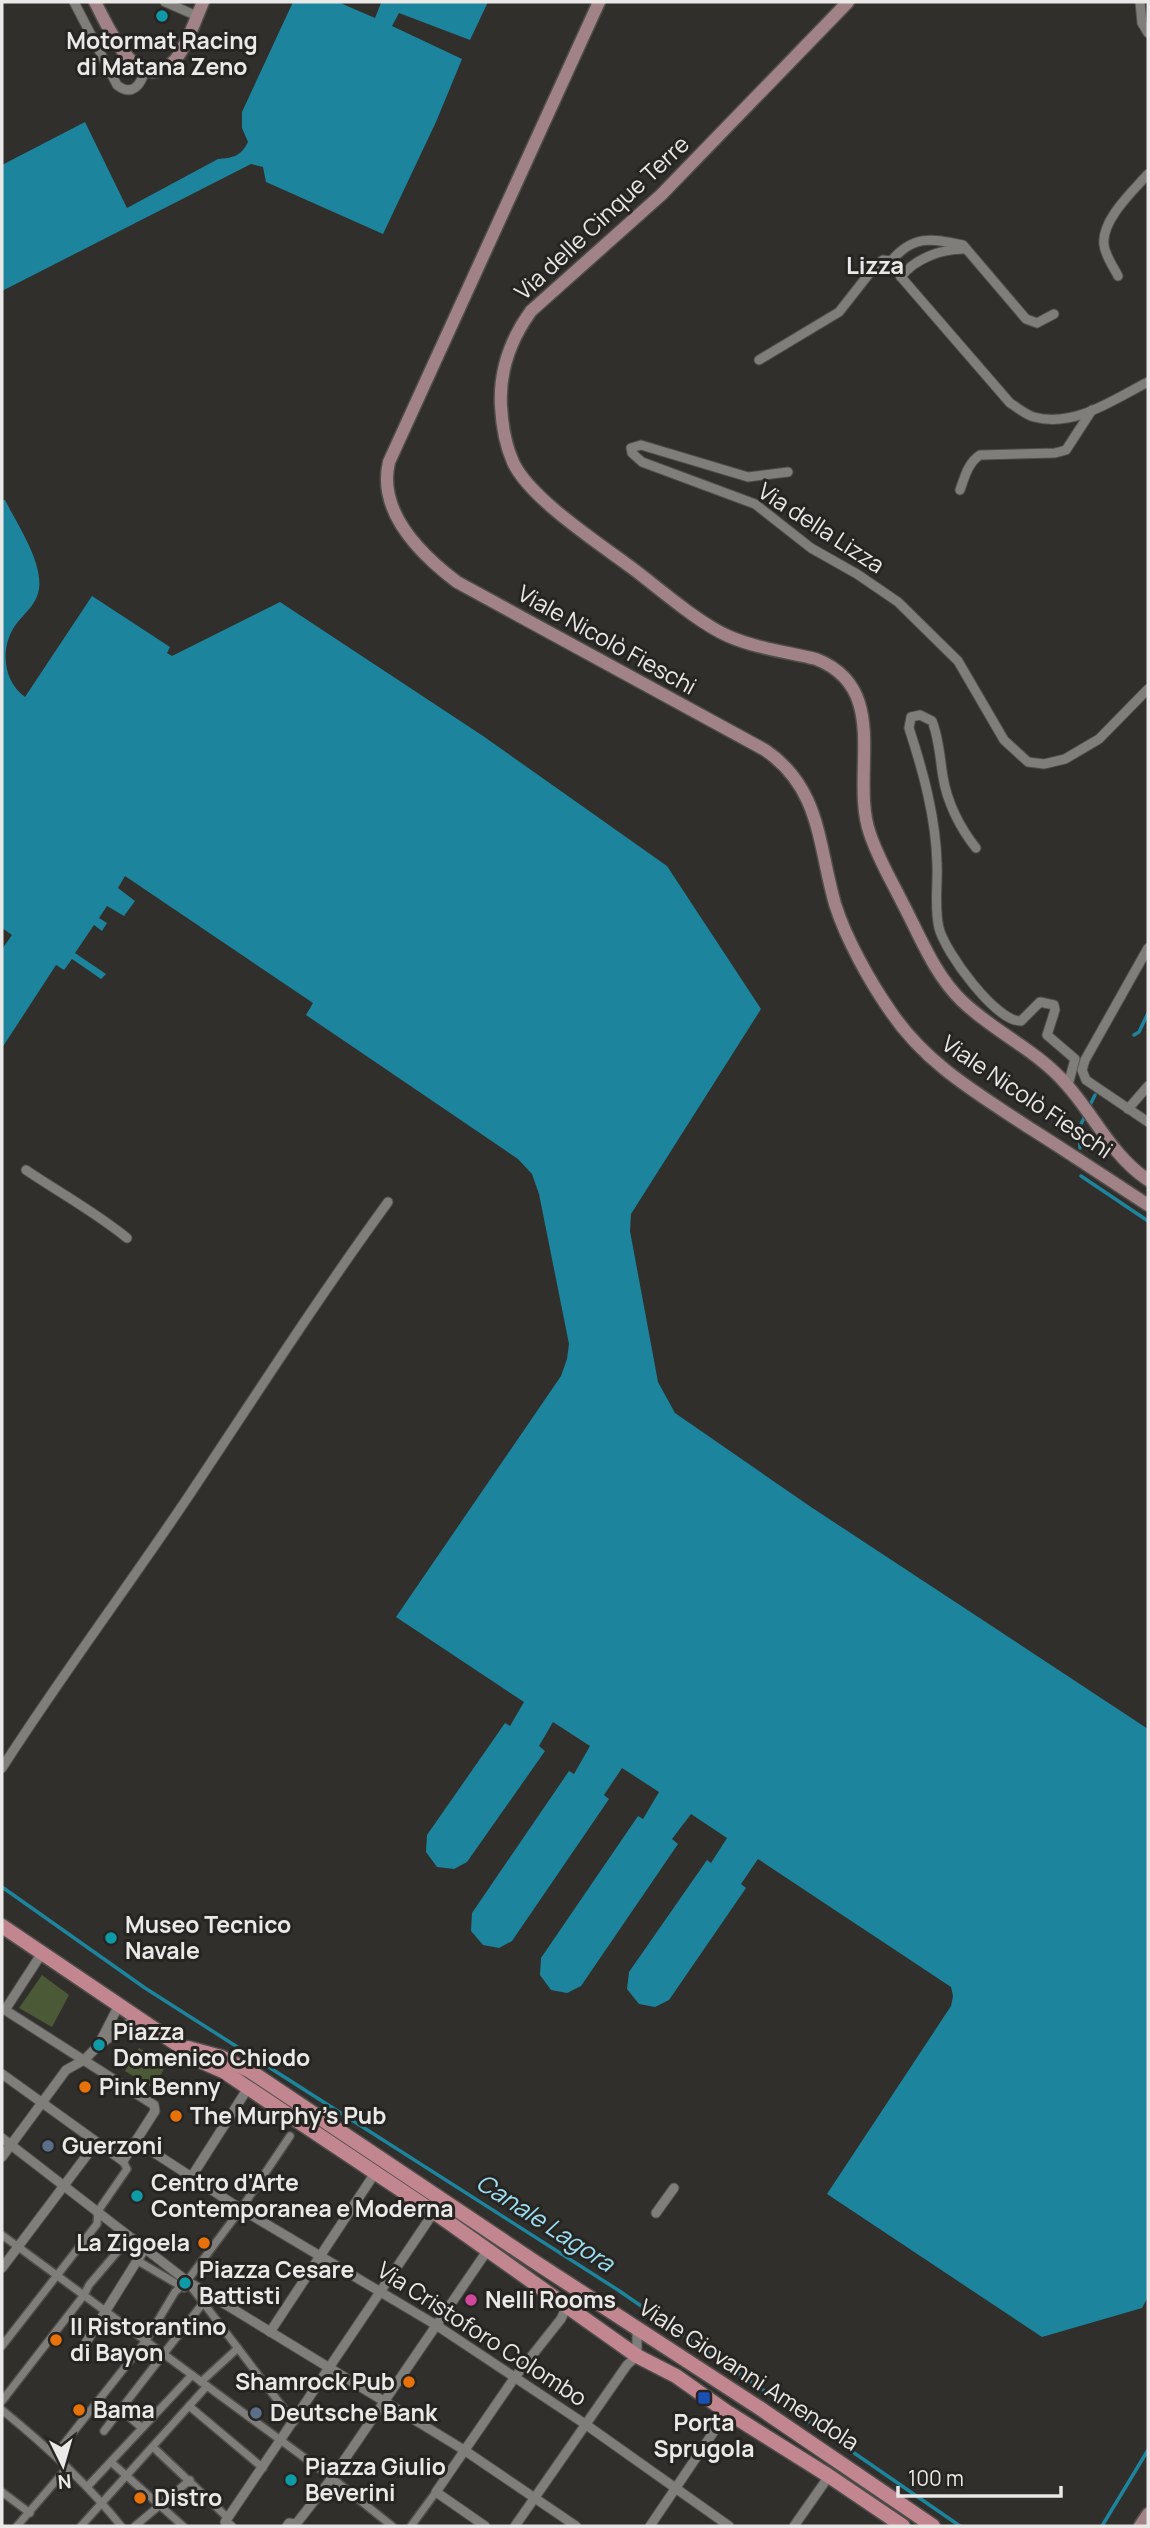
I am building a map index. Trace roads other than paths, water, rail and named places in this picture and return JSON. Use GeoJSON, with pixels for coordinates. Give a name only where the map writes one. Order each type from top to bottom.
{"type":"FeatureCollection","features":[{"type":"Feature","properties":{"kind":"main road"},"geometry":{"type":"LineString","coordinates":[[95,2],[120,49],[132,63],[145,70],[157,70],[176,59],[203,2]]}},
{"type":"Feature","properties":{"kind":"main road","name":"Viale Nicolò Fieschi"},"geometry":{"type":"LineString","coordinates":[[599,2],[389,462],[387,486],[400,524],[424,555],[457,582],[784,762],[806,796],[819,832],[835,905],[843,925],[890,1011],[913,1043],[957,1081],[1148,1205]]}},
{"type":"Feature","properties":{"kind":"main road","name":"Via delle Cinque Terre"},"geometry":{"type":"LineString","coordinates":[[848,2],[661,195],[531,311],[516,331],[504,367],[500,388],[502,427],[514,464],[523,478],[554,508],[711,627],[747,643],[816,659],[847,680],[854,691],[863,719],[863,783],[869,833],[937,970],[961,1000],[1032,1053],[1068,1085],[1117,1154],[1148,1180]]}},
{"type":"Feature","properties":{"kind":"main road","name":"Viale Giovanni Amendola"},"geometry":{"type":"LineString","coordinates":[[2,1926],[181,2047],[189,2056],[223,2071],[434,2212],[637,2356],[676,2376],[903,2526]]}},
{"type":"Feature","properties":{"kind":"main road","name":"Viale Giovanni Amendola"},"geometry":{"type":"LineString","coordinates":[[181,2047],[221,2057],[250,2071],[769,2414],[933,2526]]}},
{"type":"Feature","properties":{"kind":"main road"},"geometry":{"type":"LineString","coordinates":[[1140,2526],[1148,2514]]}},
{"type":"Feature","properties":{"kind":"street"},"geometry":{"type":"LineString","coordinates":[[74,2],[117,85],[123,90],[131,91],[138,86],[145,70]]}},
{"type":"Feature","properties":{"kind":"street"},"geometry":{"type":"LineString","coordinates":[[165,2],[197,16]]}},
{"type":"Feature","properties":{"kind":"street"},"geometry":{"type":"LineString","coordinates":[[1140,2],[1142,23],[1148,33]]}},
{"type":"Feature","properties":{"kind":"street"},"geometry":{"type":"LineString","coordinates":[[1118,276],[1104,245],[1108,226],[1114,212],[1148,174]]}},
{"type":"Feature","properties":{"kind":"street"},"geometry":{"type":"LineString","coordinates":[[891,261],[903,246],[915,242],[930,240],[951,243],[968,249],[1026,319],[1037,323],[1054,314]]}},
{"type":"Feature","properties":{"kind":"street"},"geometry":{"type":"LineString","coordinates":[[901,277],[906,270],[930,256],[952,249],[968,249]]}},
{"type":"Feature","properties":{"kind":"street"},"geometry":{"type":"LineString","coordinates":[[759,360],[839,312],[876,265],[883,260],[891,261]]}},
{"type":"Feature","properties":{"kind":"street"},"geometry":{"type":"LineString","coordinates":[[891,261],[901,277],[1010,403],[1031,416],[1053,420],[1072,418],[1148,382]]}},
{"type":"Feature","properties":{"kind":"street"},"geometry":{"type":"LineString","coordinates":[[960,490],[966,471],[973,460],[981,455],[1055,453],[1066,450],[1092,410]]}},
{"type":"Feature","properties":{"kind":"street","name":"Via della Lizza"},"geometry":{"type":"LineString","coordinates":[[788,472],[748,477],[641,445],[631,448],[632,453],[642,462],[755,504],[811,548],[858,574],[898,602],[958,661],[1004,740],[1028,762],[1044,764],[1065,759],[1099,740],[1148,689]]}},
{"type":"Feature","properties":{"kind":"street"},"geometry":{"type":"LineString","coordinates":[[976,848],[965,834],[953,810],[932,721],[920,715],[911,717],[909,728],[933,821],[937,863],[936,913],[946,947],[970,981],[988,1000],[1015,1021],[1021,1021],[1040,1002],[1054,1005],[1047,1035],[1075,1059],[1068,1085]]}},
{"type":"Feature","properties":{"kind":"street"},"geometry":{"type":"LineString","coordinates":[[1148,948],[1085,1060],[1082,1070],[1086,1080],[1148,1122]]}},
{"type":"Feature","properties":{"kind":"street"},"geometry":{"type":"LineString","coordinates":[[1128,1109],[1148,1086]]}},
{"type":"Feature","properties":{"kind":"street"},"geometry":{"type":"LineString","coordinates":[[26,1170],[99,1215],[127,1238]]}},
{"type":"Feature","properties":{"kind":"street"},"geometry":{"type":"LineString","coordinates":[[2,1769],[28,1726],[78,1659],[189,1496],[280,1355],[388,1202]]}},
{"type":"Feature","properties":{"kind":"street"},"geometry":{"type":"LineString","coordinates":[[43,1954],[4,2012],[154,2105],[155,2111],[123,2161]]}},
{"type":"Feature","properties":{"kind":"street"},"geometry":{"type":"LineString","coordinates":[[97,2047],[119,2005]]}},
{"type":"Feature","properties":{"kind":"street"},"geometry":{"type":"LineString","coordinates":[[2,2157],[66,2070],[84,2060],[127,2024],[143,2022]]}},
{"type":"Feature","properties":{"kind":"street"},"geometry":{"type":"LineString","coordinates":[[2,2074],[123,2161],[127,2169],[98,2211],[97,2224],[2,2346]]}},
{"type":"Feature","properties":{"kind":"street"},"geometry":{"type":"LineString","coordinates":[[192,2176],[248,2088]]}},
{"type":"Feature","properties":{"kind":"street"},"geometry":{"type":"LineString","coordinates":[[55,2455],[145,2342],[175,2292],[241,2209],[290,2136]]}},
{"type":"Feature","properties":{"kind":"street"},"geometry":{"type":"LineString","coordinates":[[2,2138],[145,2248],[197,2294],[293,2423]]}},
{"type":"Feature","properties":{"kind":"street","name":"Via Cristoforo Colombo"},"geometry":{"type":"LineString","coordinates":[[136,2141],[241,2209],[436,2325],[585,2424],[729,2526]]}},
{"type":"Feature","properties":{"kind":"street"},"geometry":{"type":"LineString","coordinates":[[2,2269],[96,2143]]}},
{"type":"Feature","properties":{"kind":"street"},"geometry":{"type":"LineString","coordinates":[[270,2332],[375,2173]]}},
{"type":"Feature","properties":{"kind":"street"},"geometry":{"type":"LineString","coordinates":[[656,2213],[674,2188]]}},
{"type":"Feature","properties":{"kind":"street"},"geometry":{"type":"LineString","coordinates":[[153,2447],[190,2480],[225,2523],[434,2212]]}},
{"type":"Feature","properties":{"kind":"street"},"geometry":{"type":"LineString","coordinates":[[2,2235],[392,2526]]}},
{"type":"Feature","properties":{"kind":"street"},"geometry":{"type":"LineString","coordinates":[[2,2401],[89,2285],[130,2237]]}},
{"type":"Feature","properties":{"kind":"street"},"geometry":{"type":"LineString","coordinates":[[82,2349],[145,2248]]}},
{"type":"Feature","properties":{"kind":"street"},"geometry":{"type":"LineString","coordinates":[[287,2526],[296,2524],[331,2478],[487,2250]]}},
{"type":"Feature","properties":{"kind":"street"},"geometry":{"type":"LineString","coordinates":[[138,2261],[270,2332],[384,2400],[576,2526]]}},
{"type":"Feature","properties":{"kind":"street"},"geometry":{"type":"LineString","coordinates":[[104,2431],[203,2303]]}},
{"type":"Feature","properties":{"kind":"street"},"geometry":{"type":"LineString","coordinates":[[411,2526],[515,2377],[561,2319],[567,2306]]}},
{"type":"Feature","properties":{"kind":"street"},"geometry":{"type":"LineString","coordinates":[[515,2526],[627,2365],[637,2356],[637,2329]]}},
{"type":"Feature","properties":{"kind":"street"},"geometry":{"type":"LineString","coordinates":[[81,2526],[238,2348]]}},
{"type":"Feature","properties":{"kind":"street"},"geometry":{"type":"LineString","coordinates":[[87,2487],[192,2375]]}},
{"type":"Feature","properties":{"kind":"street"},"geometry":{"type":"LineString","coordinates":[[189,2406],[263,2468]]}},
{"type":"Feature","properties":{"kind":"street"},"geometry":{"type":"LineString","coordinates":[[2,2410],[55,2455],[121,2526]]}},
{"type":"Feature","properties":{"kind":"street"},"geometry":{"type":"LineString","coordinates":[[121,2410],[142,2428]]}},
{"type":"Feature","properties":{"kind":"street"},"geometry":{"type":"LineString","coordinates":[[650,2526],[727,2412]]}},
{"type":"Feature","properties":{"kind":"street"},"geometry":{"type":"LineString","coordinates":[[111,2462],[183,2526]]}},
{"type":"Feature","properties":{"kind":"street"},"geometry":{"type":"LineString","coordinates":[[17,2526],[68,2468]]}},
{"type":"Feature","properties":{"kind":"street"},"geometry":{"type":"LineString","coordinates":[[794,2526],[830,2476]]}},
{"type":"Feature","properties":{"kind":"street"},"geometry":{"type":"LineString","coordinates":[[135,2526],[190,2480]]}},
{"type":"Feature","properties":{"kind":"street"},"geometry":{"type":"LineString","coordinates":[[2,2492],[30,2513]]}},
{"type":"Feature","properties":{"kind":"street"},"geometry":{"type":"LineString","coordinates":[[436,2492],[485,2526]]}},
{"type":"Feature","properties":{"kind":"water"},"geometry":{"type":"Polygon","coordinates":[[[293,2],[338,2],[375,18],[381,3],[379,2],[488,2],[470,40],[399,13],[392,26],[462,59],[436,122],[383,234],[266,182],[263,167],[251,164],[2,291],[2,165],[85,122],[127,208],[218,159],[236,155],[248,142],[242,128],[242,112],[293,2]]]}},
{"type":"Feature","properties":{"kind":"water"},"geometry":{"type":"Polygon","coordinates":[[[2,500],[5,500],[28,543],[39,578],[35,601],[13,629],[6,647],[6,666],[12,683],[25,697],[92,596],[170,647],[167,653],[172,656],[280,602],[483,736],[667,866],[761,1009],[631,1214],[630,1231],[658,1382],[675,1413],[811,1507],[1148,1729],[1148,2297],[1142,2308],[1042,2337],[827,2194],[951,2006],[953,1996],[951,1987],[758,1859],[741,1884],[746,1888],[669,2000],[655,2007],[639,2004],[627,1989],[629,1972],[707,1860],[711,1863],[727,1838],[691,1814],[672,1839],[678,1844],[581,1986],[567,1993],[551,1990],[540,1975],[541,1958],[638,1816],[643,1819],[659,1792],[622,1768],[604,1795],[609,1799],[512,1941],[499,1948],[483,1945],[471,1931],[472,1913],[569,1771],[574,1774],[590,1746],[553,1722],[539,1746],[545,1751],[467,1862],[454,1869],[437,1867],[426,1852],[427,1835],[505,1723],[510,1726],[524,1702],[396,1617],[561,1376],[567,1359],[569,1344],[539,1194],[532,1174],[518,1159],[306,1015],[313,1003],[125,876],[118,888],[135,901],[124,916],[107,906],[99,918],[107,923],[102,931],[94,925],[75,953],[106,974],[101,979],[72,959],[64,970],[56,965],[2,1048],[2,949],[12,935],[2,928],[2,500]]]}},
{"type":"Feature","properties":{"kind":"waterway"},"geometry":{"type":"LineString","coordinates":[[1134,1035],[1139,1032],[1148,1013]]}},
{"type":"Feature","properties":{"kind":"waterway"},"geometry":{"type":"LineString","coordinates":[[1089,1107],[1095,1095]]}},
{"type":"Feature","properties":{"kind":"waterway"},"geometry":{"type":"LineString","coordinates":[[1080,1148],[1079,1128],[1086,1114]]}},
{"type":"Feature","properties":{"kind":"waterway"},"geometry":{"type":"LineString","coordinates":[[1081,1176],[1148,1221]]}},
{"type":"Feature","properties":{"kind":"waterway","name":"Canale Lagora"},"geometry":{"type":"LineString","coordinates":[[2,1887],[145,1988],[618,2290],[960,2526]]}},
{"type":"Feature","properties":{"kind":"waterway"},"geometry":{"type":"LineString","coordinates":[[1102,2526],[1148,2450]]}},
{"type":"Feature","properties":{"kind":"place","name":"Motormat Racing di Matana Zeno"},"geometry":{"type":"Point","coordinates":[162,16]}},
{"type":"Feature","properties":{"kind":"place","name":"Museo Tecnico Navale"},"geometry":{"type":"Point","coordinates":[111,1938]}},
{"type":"Feature","properties":{"kind":"place","name":"Piazza Domenico Chiodo"},"geometry":{"type":"Point","coordinates":[99,2045]}},
{"type":"Feature","properties":{"kind":"place","name":"Pink Benny"},"geometry":{"type":"Point","coordinates":[85,2087]}},
{"type":"Feature","properties":{"kind":"place","name":"The Murphy's Pub"},"geometry":{"type":"Point","coordinates":[176,2116]}},
{"type":"Feature","properties":{"kind":"place","name":"Guerzoni"},"geometry":{"type":"Point","coordinates":[48,2146]}},
{"type":"Feature","properties":{"kind":"place","name":"Centro d'Arte Contemporanea e Moderna"},"geometry":{"type":"Point","coordinates":[137,2196]}},
{"type":"Feature","properties":{"kind":"place","name":"La Zigoela"},"geometry":{"type":"Point","coordinates":[204,2243]}},
{"type":"Feature","properties":{"kind":"place","name":"Piazza Cesare Battisti"},"geometry":{"type":"Point","coordinates":[185,2283]}},
{"type":"Feature","properties":{"kind":"place","name":"Nelli Rooms"},"geometry":{"type":"Point","coordinates":[471,2300]}},
{"type":"Feature","properties":{"kind":"place","name":"Il Ristorantino di Bayon"},"geometry":{"type":"Point","coordinates":[56,2340]}},
{"type":"Feature","properties":{"kind":"place","name":"Shamrock Pub"},"geometry":{"type":"Point","coordinates":[409,2382]}},
{"type":"Feature","properties":{"kind":"place","name":"Porta Sprugola"},"geometry":{"type":"Point","coordinates":[704,2398]}},
{"type":"Feature","properties":{"kind":"place","name":"Bama"},"geometry":{"type":"Point","coordinates":[79,2410]}},
{"type":"Feature","properties":{"kind":"place","name":"Deutsche Bank"},"geometry":{"type":"Point","coordinates":[256,2413]}},
{"type":"Feature","properties":{"kind":"place","name":"Piazza Giulio Beverini"},"geometry":{"type":"Point","coordinates":[291,2480]}},
{"type":"Feature","properties":{"kind":"place","name":"Distro"},"geometry":{"type":"Point","coordinates":[140,2498]}},
{"type":"Feature","properties":{"kind":"district","name":"Lizza"},"geometry":{"type":"Point","coordinates":[875,266]}}]}
